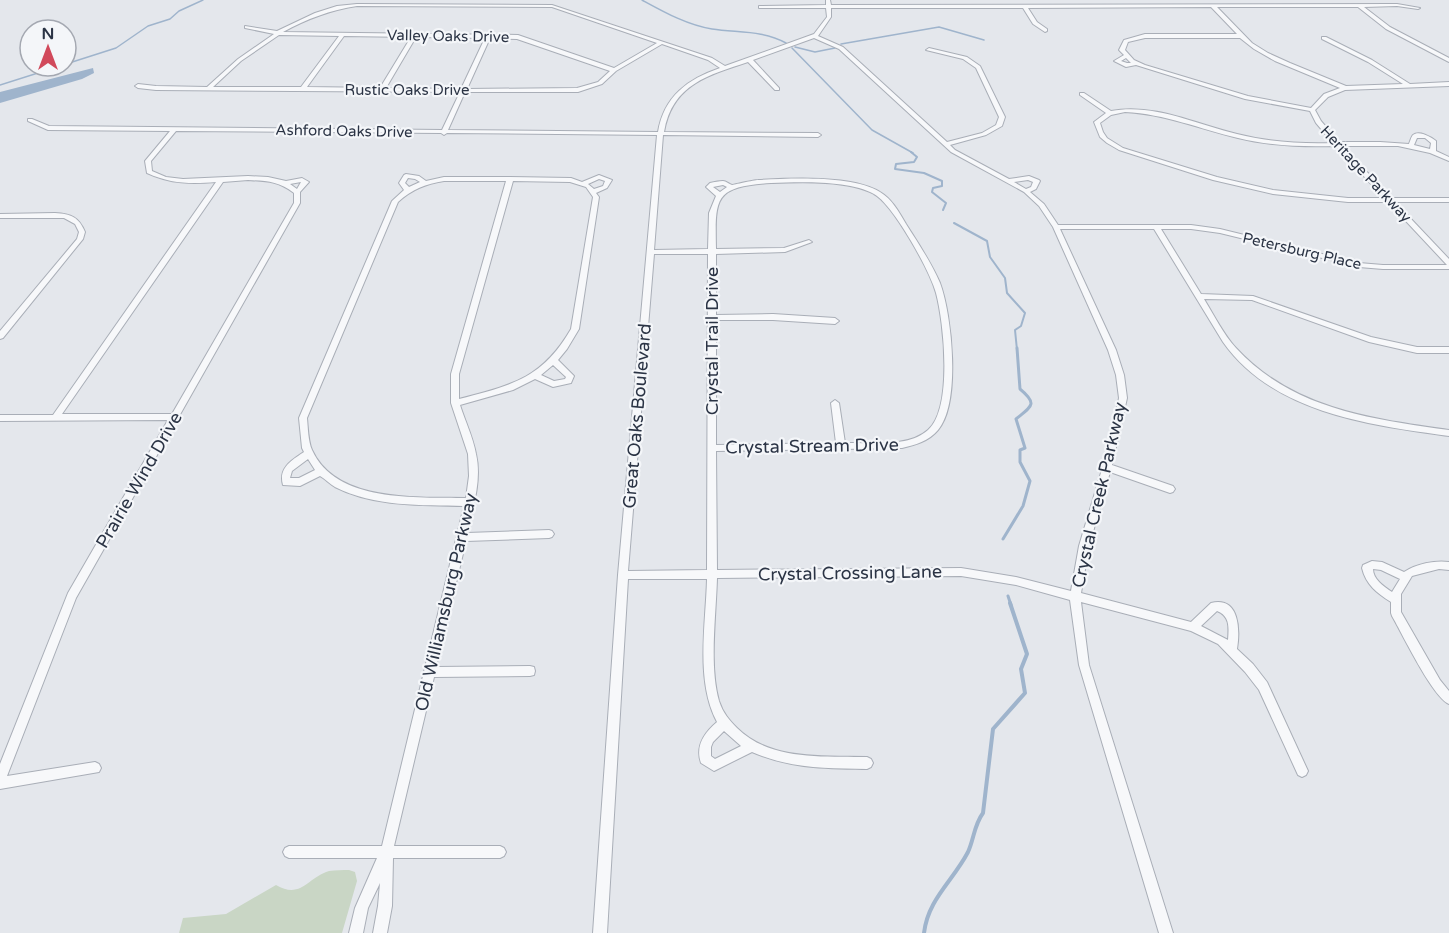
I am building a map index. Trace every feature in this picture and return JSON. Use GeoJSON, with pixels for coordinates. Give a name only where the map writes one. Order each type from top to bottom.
{"type":"FeatureCollection","features":[{"type":"Feature","properties":{"kind":"street"},"geometry":{"type":"LineString","coordinates":[[332,0],[337,7]]}},
{"type":"Feature","properties":{"kind":"street"},"geometry":{"type":"LineString","coordinates":[[814,36],[828,21],[828,0]]}},
{"type":"Feature","properties":{"kind":"street"},"geometry":{"type":"LineString","coordinates":[[209,88],[261,42],[337,7],[357,5],[552,6],[710,58],[723,67]]}},
{"type":"Feature","properties":{"kind":"street"},"geometry":{"type":"LineString","coordinates":[[761,7],[1359,5],[1418,8]]}},
{"type":"Feature","properties":{"kind":"street"},"geometry":{"type":"LineString","coordinates":[[1359,5],[1388,28],[1449,60]]}},
{"type":"Feature","properties":{"kind":"street"},"geometry":{"type":"LineString","coordinates":[[1213,6],[1255,47],[1274,58],[1319,75],[1345,88]]}},
{"type":"Feature","properties":{"kind":"street"},"geometry":{"type":"LineString","coordinates":[[1025,7],[1035,23],[1045,30]]}},
{"type":"Feature","properties":{"kind":"street","name":"Valley Oaks Drive"},"geometry":{"type":"LineString","coordinates":[[247,27],[277,34],[525,38],[614,70]]}},
{"type":"Feature","properties":{"kind":"street"},"geometry":{"type":"LineString","coordinates":[[303,89],[342,35]]}},
{"type":"Feature","properties":{"kind":"street"},"geometry":{"type":"LineString","coordinates":[[382,90],[415,35]]}},
{"type":"Feature","properties":{"kind":"street"},"geometry":{"type":"LineString","coordinates":[[444,133],[488,36]]}},
{"type":"Feature","properties":{"kind":"street","name":"Great Oaks Boulevard"},"geometry":{"type":"LineString","coordinates":[[600,933],[622,575],[664,114],[672,100],[694,81],[723,67],[814,36]]}},
{"type":"Feature","properties":{"kind":"street","name":"Crystal Creek Parkway"},"geometry":{"type":"LineString","coordinates":[[814,36],[841,48],[960,156],[1026,191],[1042,205],[1056,227],[1112,350],[1120,375],[1123,398],[1107,467],[1084,546],[1075,596],[1084,665],[1166,933]]}},
{"type":"Feature","properties":{"kind":"street"},"geometry":{"type":"LineString","coordinates":[[1243,36],[1134,38],[1123,45],[1122,50],[1125,56],[1137,63],[1247,98],[1312,110]]}},
{"type":"Feature","properties":{"kind":"street"},"geometry":{"type":"LineString","coordinates":[[1324,38],[1370,61],[1408,85]]}},
{"type":"Feature","properties":{"kind":"street","name":"Rustic Oaks Drive"},"geometry":{"type":"LineString","coordinates":[[138,86],[463,91],[578,90],[600,83],[614,70],[662,42]]}},
{"type":"Feature","properties":{"kind":"street"},"geometry":{"type":"LineString","coordinates":[[929,50],[965,58],[978,67],[1002,117],[999,126],[990,131],[945,144]]}},
{"type":"Feature","properties":{"kind":"street"},"geometry":{"type":"LineString","coordinates":[[1125,56],[1117,61],[1126,65],[1137,63]]}},
{"type":"Feature","properties":{"kind":"street"},"geometry":{"type":"LineString","coordinates":[[749,59],[777,89]]}},
{"type":"Feature","properties":{"kind":"street","name":"Heritage Parkway"},"geometry":{"type":"LineString","coordinates":[[1449,84],[1345,88],[1330,92],[1319,99],[1312,110],[1318,122],[1337,144],[1449,265]]}},
{"type":"Feature","properties":{"kind":"street"},"geometry":{"type":"LineString","coordinates":[[1082,94],[1109,112]]}},
{"type":"Feature","properties":{"kind":"street"},"geometry":{"type":"LineString","coordinates":[[1449,159],[1411,146],[1307,145],[1258,141],[1153,112],[1128,110],[1109,112],[1097,122],[1098,130],[1110,143],[1215,179],[1273,192],[1318,198],[1449,200]]}},
{"type":"Feature","properties":{"kind":"street","name":"Ashford Oaks Drive"},"geometry":{"type":"LineString","coordinates":[[30,120],[48,128],[818,135]]}},
{"type":"Feature","properties":{"kind":"street"},"geometry":{"type":"LineString","coordinates":[[174,130],[148,161],[150,172],[156,177],[174,180],[274,180],[287,183],[302,180],[306,182],[297,192],[287,183]]}},
{"type":"Feature","properties":{"kind":"street"},"geometry":{"type":"LineString","coordinates":[[1411,146],[1415,136],[1426,136],[1434,142],[1433,152]]}},
{"type":"Feature","properties":{"kind":"street"},"geometry":{"type":"LineString","coordinates":[[470,502],[366,496],[336,484],[314,466],[303,434],[303,418],[309,401],[396,201],[407,189],[424,182],[444,179],[571,180],[584,183],[599,177],[609,180],[605,187],[592,192]]}},
{"type":"Feature","properties":{"kind":"street"},"geometry":{"type":"LineString","coordinates":[[1008,182],[1029,178],[1037,181],[1034,188],[1026,191]]}},
{"type":"Feature","properties":{"kind":"street","name":"Old Williamsburg Parkway"},"geometry":{"type":"LineString","coordinates":[[356,933],[362,908],[387,851],[470,502],[474,476],[471,454],[455,403],[455,374],[510,179]]}},
{"type":"Feature","properties":{"kind":"street"},"geometry":{"type":"LineString","coordinates":[[55,418],[221,180]]}},
{"type":"Feature","properties":{"kind":"street","name":"Crystal Stream Drive"},"geometry":{"type":"LineString","coordinates":[[711,448],[890,446],[914,442],[927,435],[939,422],[944,405],[948,342],[944,310],[928,265],[890,204],[875,191],[852,184],[834,183],[760,182],[731,187],[719,195],[714,204],[712,252]]}},
{"type":"Feature","properties":{"kind":"street"},"geometry":{"type":"LineString","coordinates":[[455,403],[514,387],[535,376],[568,343],[575,328],[596,197],[584,183]]}},
{"type":"Feature","properties":{"kind":"street","name":"Crystal Stream Drive"},"geometry":{"type":"LineString","coordinates":[[719,195],[712,191],[710,187],[712,184],[724,183],[731,187]]}},
{"type":"Feature","properties":{"kind":"street","name":"Prairie Wind Drive"},"geometry":{"type":"LineString","coordinates":[[0,781],[72,596],[297,203],[297,192]]}},
{"type":"Feature","properties":{"kind":"street"},"geometry":{"type":"LineString","coordinates":[[0,336],[80,239],[82,232],[78,223],[66,216],[1,217]]}},
{"type":"Feature","properties":{"kind":"street"},"geometry":{"type":"LineString","coordinates":[[1156,226],[1233,349],[1252,370],[1304,400],[1335,413],[1366,421],[1449,433]]}},
{"type":"Feature","properties":{"kind":"street","name":"Petersburg Place"},"geometry":{"type":"LineString","coordinates":[[1056,227],[1156,226],[1220,231],[1359,265],[1383,267],[1449,265]]}},
{"type":"Feature","properties":{"kind":"street"},"geometry":{"type":"LineString","coordinates":[[651,252],[778,250],[809,242]]}},
{"type":"Feature","properties":{"kind":"street","name":"Crystal Trail Drive"},"geometry":{"type":"LineString","coordinates":[[712,252],[711,684],[716,710],[724,723]]}},
{"type":"Feature","properties":{"kind":"street"},"geometry":{"type":"LineString","coordinates":[[1199,296],[1253,298],[1378,342],[1417,350],[1449,350]]}},
{"type":"Feature","properties":{"kind":"street"},"geometry":{"type":"LineString","coordinates":[[713,318],[773,317],[836,321]]}},
{"type":"Feature","properties":{"kind":"street"},"geometry":{"type":"LineString","coordinates":[[535,376],[553,384],[568,381],[570,376],[553,360]]}},
{"type":"Feature","properties":{"kind":"street"},"geometry":{"type":"LineString","coordinates":[[835,403],[841,447]]}},
{"type":"Feature","properties":{"kind":"street"},"geometry":{"type":"LineString","coordinates":[[0,418],[175,417]]}},
{"type":"Feature","properties":{"kind":"street"},"geometry":{"type":"LineString","coordinates":[[310,453],[288,468],[285,474],[286,482],[300,482],[321,471]]}},
{"type":"Feature","properties":{"kind":"street"},"geometry":{"type":"LineString","coordinates":[[1107,467],[1170,489]]}},
{"type":"Feature","properties":{"kind":"street"},"geometry":{"type":"LineString","coordinates":[[461,537],[549,534]]}},
{"type":"Feature","properties":{"kind":"street"},"geometry":{"type":"LineString","coordinates":[[1396,600],[1376,587],[1368,576],[1367,568],[1372,565],[1382,566],[1406,577]]}},
{"type":"Feature","properties":{"kind":"street"},"geometry":{"type":"LineString","coordinates":[[1449,566],[1439,565],[1409,573],[1396,593],[1396,613],[1436,684],[1449,699]]}},
{"type":"Feature","properties":{"kind":"street","name":"Crystal Crossing Lane"},"geometry":{"type":"LineString","coordinates":[[622,575],[961,572],[998,577],[1193,627],[1222,641],[1263,686],[1302,771]]}},
{"type":"Feature","properties":{"kind":"street"},"geometry":{"type":"LineString","coordinates":[[1193,627],[1215,606],[1223,607],[1230,613],[1233,620],[1232,650]]}},
{"type":"Feature","properties":{"kind":"street"},"geometry":{"type":"LineString","coordinates":[[429,672],[530,671]]}},
{"type":"Feature","properties":{"kind":"street"},"geometry":{"type":"LineString","coordinates":[[751,747],[714,765],[705,759],[704,746],[708,737],[724,723],[751,747],[769,756],[795,761],[867,763]]}},
{"type":"Feature","properties":{"kind":"street"},"geometry":{"type":"LineString","coordinates":[[0,781],[95,768]]}},
{"type":"Feature","properties":{"kind":"street","name":"Old Williamsburg Parkway"},"geometry":{"type":"LineString","coordinates":[[380,933],[385,906],[387,851]]}},
{"type":"Feature","properties":{"kind":"street"},"geometry":{"type":"LineString","coordinates":[[289,852],[500,852]]}},
{"type":"Feature","properties":{"kind":"green space"},"geometry":{"type":"Polygon","coordinates":[[[329,871],[355,872],[357,881],[342,933],[179,933],[183,918],[226,914],[276,885],[285,889],[298,889],[329,871]]]}},
{"type":"Feature","properties":{"kind":"water"},"geometry":{"type":"Polygon","coordinates":[[[93,68],[94,73],[82,79],[0,103],[0,92],[54,78],[78,78],[78,72],[93,68]]]}},
{"type":"Feature","properties":{"kind":"waterway"},"geometry":{"type":"LineString","coordinates":[[78,60],[116,48],[148,26],[170,19],[179,11],[203,0]]}},
{"type":"Feature","properties":{"kind":"waterway"},"geometry":{"type":"LineString","coordinates":[[642,0],[676,18],[694,24],[712,29],[759,34],[786,43]]}},
{"type":"Feature","properties":{"kind":"waterway"},"geometry":{"type":"LineString","coordinates":[[841,44],[939,27],[984,40]]}},
{"type":"Feature","properties":{"kind":"waterway"},"geometry":{"type":"LineString","coordinates":[[795,47],[815,52],[835,48]]}},
{"type":"Feature","properties":{"kind":"waterway"},"geometry":{"type":"LineString","coordinates":[[792,48],[872,130],[913,153]]}},
{"type":"Feature","properties":{"kind":"waterway"},"geometry":{"type":"LineString","coordinates":[[0,85],[22,78]]}},
{"type":"Feature","properties":{"kind":"waterway"},"geometry":{"type":"LineString","coordinates":[[911,152],[917,157],[914,162],[896,164],[895,169],[924,173],[942,181],[942,186],[933,188],[932,192],[946,203],[943,210]]}},
{"type":"Feature","properties":{"kind":"waterway"},"geometry":{"type":"LineString","coordinates":[[954,223],[987,241],[990,257],[1005,278],[1007,293],[1025,313],[1021,326],[1015,330],[1017,350]]}},
{"type":"Feature","properties":{"kind":"waterway"},"geometry":{"type":"LineString","coordinates":[[1003,539],[1023,506],[1030,481],[1020,462],[1020,450],[1025,448],[1016,419],[1029,408],[1031,402],[1020,389],[1017,348]]}},
{"type":"Feature","properties":{"kind":"waterway"},"geometry":{"type":"LineString","coordinates":[[1008,596],[1011,605]]}},
{"type":"Feature","properties":{"kind":"waterway"},"geometry":{"type":"LineString","coordinates":[[924,933],[930,910],[968,852],[983,813],[993,729],[1025,693],[1021,669],[1027,654],[1010,603]]}}]}
